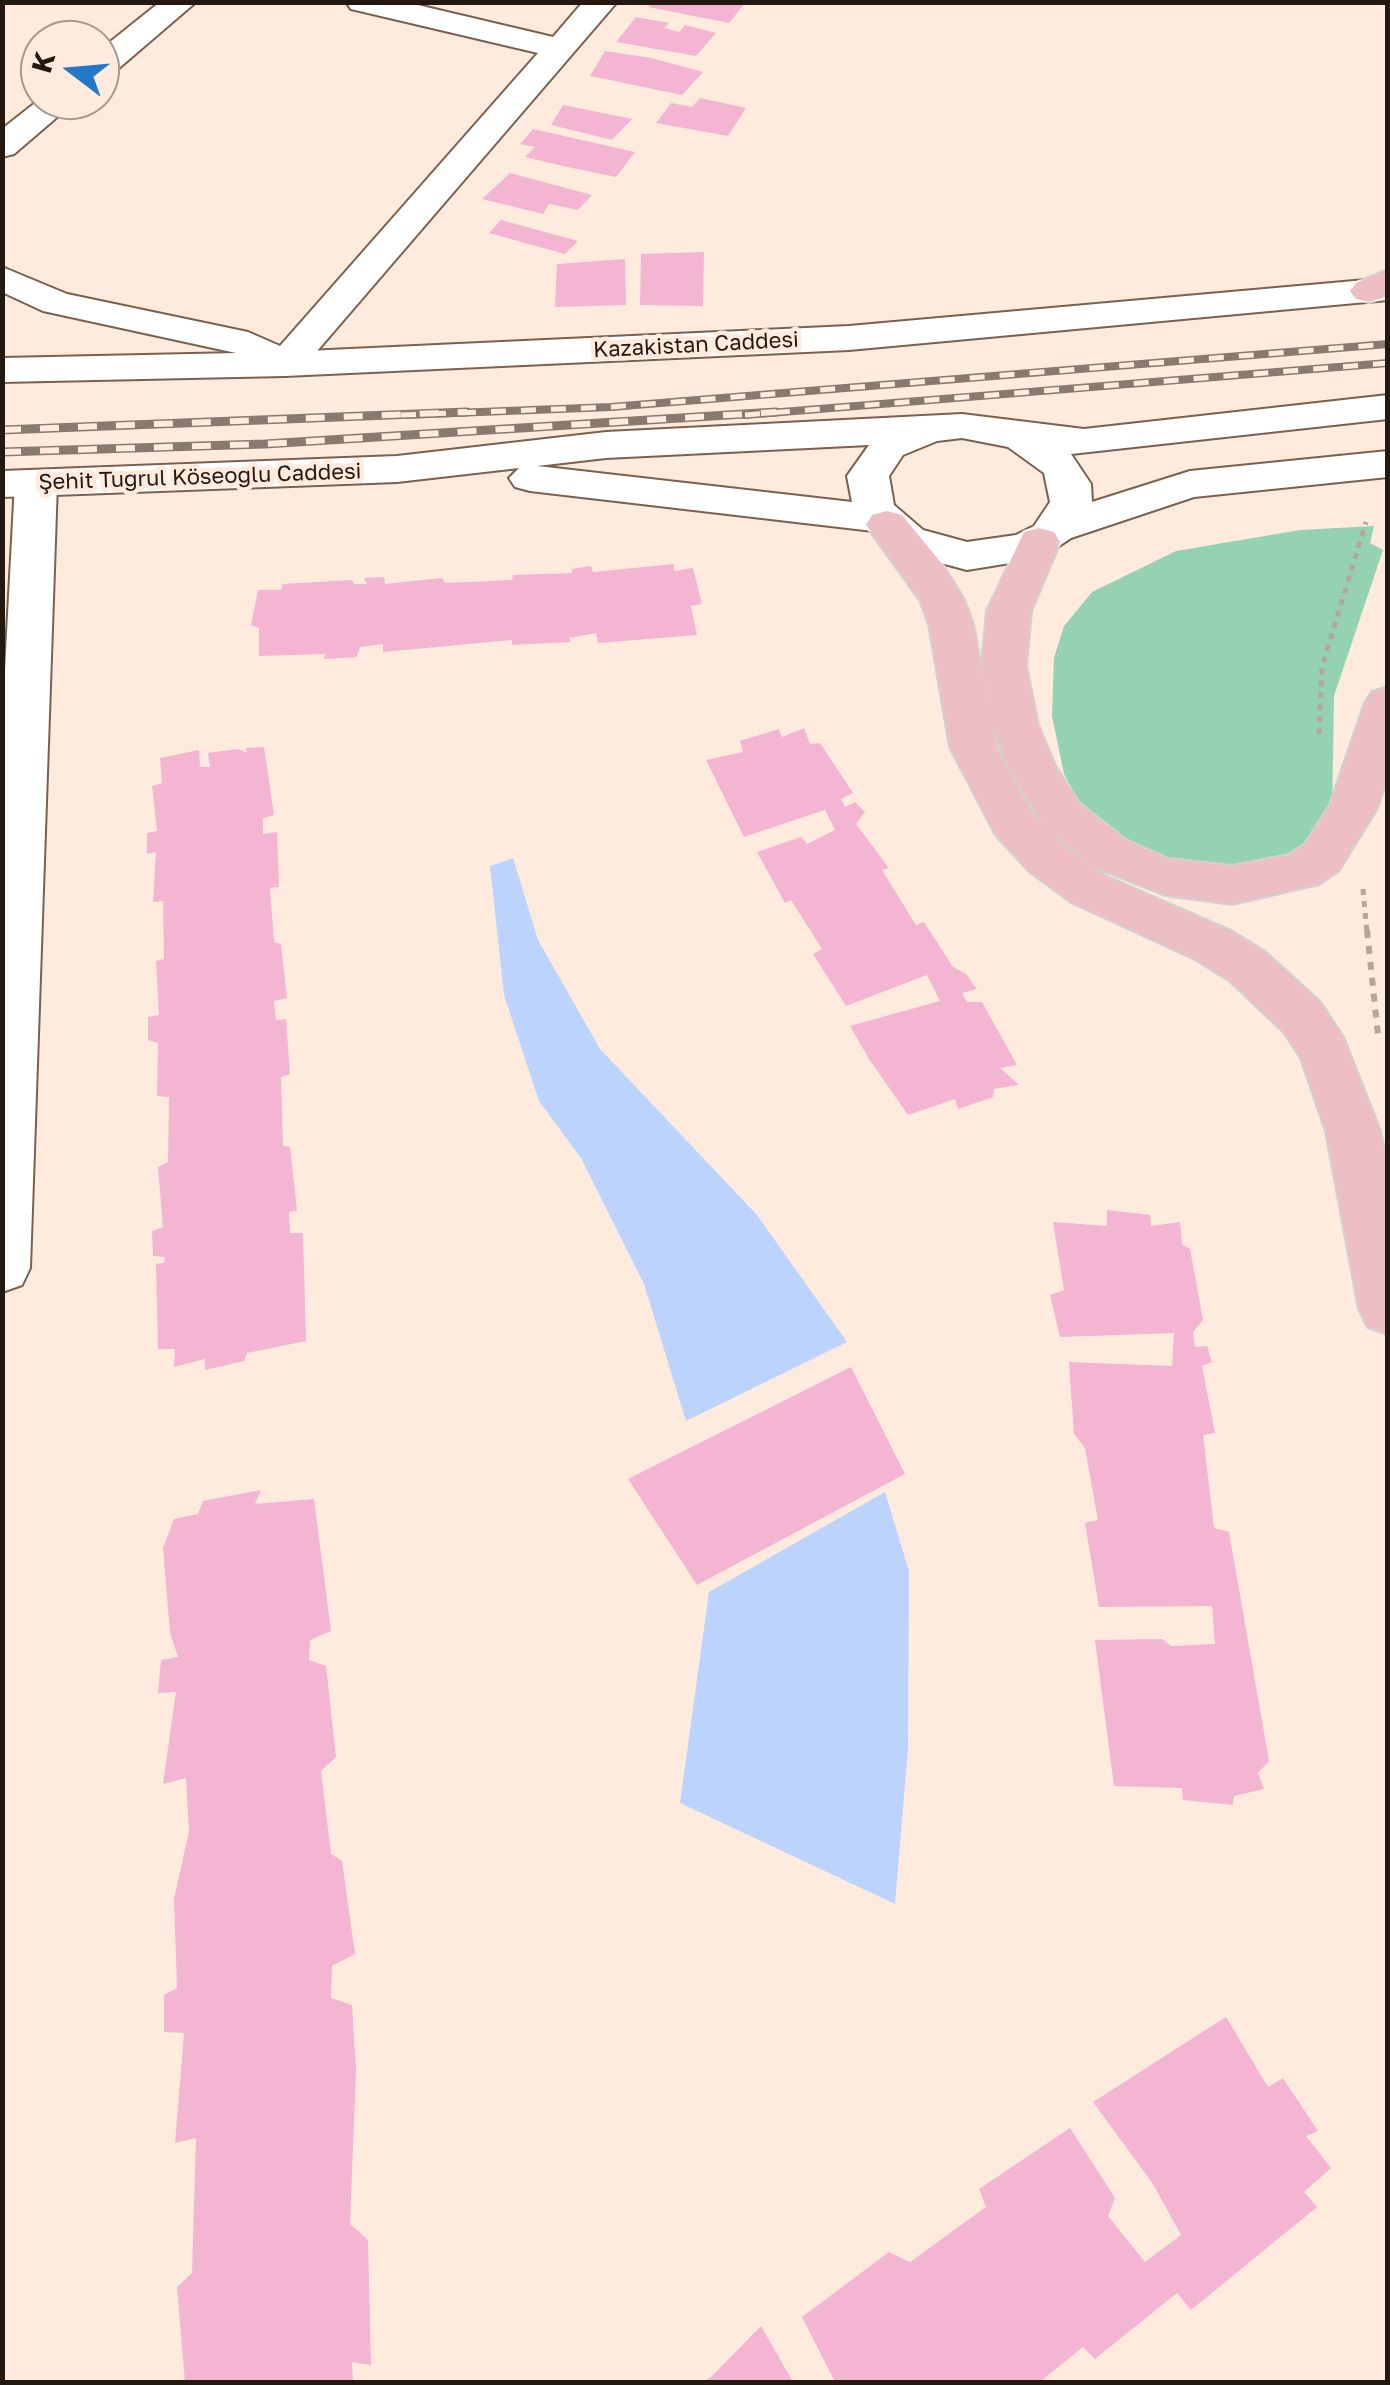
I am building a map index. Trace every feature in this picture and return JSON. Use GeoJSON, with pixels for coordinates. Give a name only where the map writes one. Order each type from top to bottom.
{"type":"FeatureCollection","features":[{"type":"Feature","properties":{"kind":"main road"},"geometry":{"type":"LineString","coordinates":[[120,52],[180,2]]}},
{"type":"Feature","properties":{"kind":"main road"},"geometry":{"type":"LineString","coordinates":[[362,2],[558,48]]}},
{"type":"Feature","properties":{"kind":"main road"},"geometry":{"type":"LineString","coordinates":[[2,278],[56,303],[248,344],[285,364],[601,2]]}},
{"type":"Feature","properties":{"kind":"main road"},"geometry":{"type":"LineString","coordinates":[[2,147],[35,120]]}},
{"type":"Feature","properties":{"kind":"main road","name":"Kazakistan Caddesi"},"geometry":{"type":"LineString","coordinates":[[2,370],[285,364],[849,338],[1381,287]]}},
{"type":"Feature","properties":{"kind":"main road"},"geometry":{"type":"LineString","coordinates":[[397,469],[606,445],[962,426],[1020,437],[1084,442],[1388,407]]}},
{"type":"Feature","properties":{"kind":"main road"},"geometry":{"type":"LineString","coordinates":[[930,429],[889,446],[876,460],[868,493],[884,522],[927,574],[942,600],[950,624],[972,747],[1013,823],[1046,858],[1088,889],[1212,945],[1247,966],[1302,1016],[1318,1040],[1346,1104],[1388,1308]]}},
{"type":"Feature","properties":{"kind":"main road"},"geometry":{"type":"LineString","coordinates":[[1020,437],[1060,466],[1070,484],[1072,502],[1048,535],[1009,611],[1006,694],[1033,770],[1063,816],[1123,860],[1165,877],[1200,883],[1280,878],[1322,856],[1354,808],[1388,703]]}},
{"type":"Feature","properties":{"kind":"main road"},"geometry":{"type":"LineString","coordinates":[[397,469],[635,487],[884,522],[922,546],[967,556],[998,555],[1190,484],[1388,464]]}},
{"type":"Feature","properties":{"kind":"main road","name":"Şehit Tuğrul Köseoğlu Caddesi"},"geometry":{"type":"LineString","coordinates":[[19,484],[397,469]]}},
{"type":"Feature","properties":{"kind":"main road"},"geometry":{"type":"LineString","coordinates":[[2,1268],[19,484]]}},
{"type":"Feature","properties":{"kind":"path"},"geometry":{"type":"LineString","coordinates":[[1319,737],[1322,667],[1366,522]]}},
{"type":"Feature","properties":{"kind":"path"},"geometry":{"type":"LineString","coordinates":[[1322,856],[1362,882],[1379,1049]]}},
{"type":"Feature","properties":{"kind":"green space"},"geometry":{"type":"Polygon","coordinates":[[[1374,526],[1370,543],[1383,550],[1334,696],[1332,819],[1312,853],[1231,888],[1096,833],[1064,774],[1052,716],[1054,658],[1064,626],[1092,592],[1176,551],[1300,530],[1374,526]]]}},
{"type":"Feature","properties":{"kind":"water"},"geometry":{"type":"Polygon","coordinates":[[[513,858],[538,940],[600,1049],[757,1215],[847,1342],[686,1421],[644,1284],[581,1158],[539,1101],[504,995],[490,866],[513,858]]]}},
{"type":"Feature","properties":{"kind":"water"},"geometry":{"type":"Polygon","coordinates":[[[885,1492],[909,1571],[908,1749],[895,1904],[680,1803],[709,1592],[885,1492]]]}},
{"type":"Feature","properties":{"kind":"building"},"geometry":{"type":"Polygon","coordinates":[[[652,2],[746,2],[729,23],[648,7],[652,2]]]}},
{"type":"Feature","properties":{"kind":"building"},"geometry":{"type":"Polygon","coordinates":[[[636,17],[669,23],[664,28],[679,32],[685,25],[716,33],[696,56],[616,42],[636,17]]]}},
{"type":"Feature","properties":{"kind":"building"},"geometry":{"type":"Polygon","coordinates":[[[605,51],[703,72],[682,95],[590,76],[605,51]]]}},
{"type":"Feature","properties":{"kind":"building"},"geometry":{"type":"Polygon","coordinates":[[[700,98],[746,108],[728,136],[656,123],[671,103],[692,107],[700,98]]]}},
{"type":"Feature","properties":{"kind":"building"},"geometry":{"type":"Polygon","coordinates":[[[563,105],[632,119],[612,140],[551,125],[563,105]]]}},
{"type":"Feature","properties":{"kind":"building"},"geometry":{"type":"Polygon","coordinates":[[[533,129],[635,152],[616,177],[563,166],[525,157],[535,147],[520,144],[533,129]]]}},
{"type":"Feature","properties":{"kind":"building"},"geometry":{"type":"Polygon","coordinates":[[[510,173],[592,195],[578,210],[549,204],[543,214],[482,199],[510,173]]]}},
{"type":"Feature","properties":{"kind":"building"},"geometry":{"type":"Polygon","coordinates":[[[501,220],[578,241],[565,254],[489,233],[501,220]]]}},
{"type":"Feature","properties":{"kind":"building"},"geometry":{"type":"Polygon","coordinates":[[[704,252],[703,306],[640,305],[641,254],[704,252]]]}},
{"type":"Feature","properties":{"kind":"building"},"geometry":{"type":"Polygon","coordinates":[[[625,259],[626,305],[555,307],[557,264],[625,259]]]}},
{"type":"Feature","properties":{"kind":"building"},"geometry":{"type":"Polygon","coordinates":[[[674,564],[674,571],[693,568],[702,604],[691,606],[697,635],[598,643],[596,633],[569,638],[571,642],[512,645],[512,640],[383,652],[383,644],[360,647],[357,657],[324,659],[325,654],[259,656],[259,628],[251,625],[258,590],[281,590],[282,584],[352,580],[354,584],[367,584],[364,578],[384,577],[385,584],[442,578],[445,583],[512,580],[513,575],[572,573],[572,569],[591,566],[593,572],[674,564]]]}},
{"type":"Feature","properties":{"kind":"building"},"geometry":{"type":"Polygon","coordinates":[[[804,728],[810,744],[820,743],[853,793],[841,799],[845,807],[855,802],[865,812],[856,824],[889,868],[882,870],[916,925],[924,922],[953,967],[966,974],[977,989],[962,993],[967,1002],[982,1002],[1017,1065],[1000,1068],[1019,1085],[994,1089],[993,1097],[958,1109],[955,1099],[908,1115],[869,1059],[850,1026],[940,1001],[927,975],[846,1006],[813,954],[822,949],[791,900],[785,903],[757,852],[801,837],[807,844],[835,830],[825,810],[744,837],[706,760],[743,752],[740,741],[779,729],[782,737],[804,728]]]}},
{"type":"Feature","properties":{"kind":"building"},"geometry":{"type":"Polygon","coordinates":[[[264,747],[274,815],[263,818],[263,834],[277,832],[279,887],[270,888],[274,942],[281,944],[287,998],[274,1001],[276,1020],[286,1019],[290,1074],[281,1077],[283,1146],[290,1147],[297,1211],[289,1212],[290,1233],[303,1233],[306,1341],[247,1353],[244,1361],[205,1370],[205,1359],[174,1367],[175,1349],[158,1349],[156,1264],[164,1263],[165,1257],[153,1256],[152,1231],[163,1227],[158,1167],[168,1162],[169,1097],[157,1096],[158,1043],[148,1040],[148,1017],[159,1015],[156,961],[164,959],[163,901],[153,902],[156,852],[147,854],[147,833],[157,831],[152,786],[162,783],[160,758],[199,750],[200,767],[210,767],[208,753],[238,749],[247,753],[246,748],[264,747]]]}},
{"type":"Feature","properties":{"kind":"building"},"geometry":{"type":"Polygon","coordinates":[[[1107,1210],[1150,1215],[1151,1226],[1180,1222],[1182,1244],[1190,1249],[1203,1320],[1193,1332],[1195,1347],[1207,1346],[1212,1362],[1202,1366],[1215,1433],[1203,1435],[1214,1528],[1229,1532],[1269,1761],[1258,1773],[1264,1789],[1234,1796],[1233,1805],[1183,1800],[1182,1788],[1114,1786],[1095,1640],[1162,1639],[1171,1646],[1215,1644],[1212,1606],[1099,1607],[1085,1523],[1098,1520],[1085,1448],[1074,1434],[1069,1362],[1172,1366],[1174,1333],[1060,1337],[1050,1295],[1064,1290],[1053,1222],[1107,1226],[1107,1210]]]}},
{"type":"Feature","properties":{"kind":"building"},"geometry":{"type":"Polygon","coordinates":[[[851,1367],[905,1474],[697,1585],[628,1479],[851,1367]]]}},
{"type":"Feature","properties":{"kind":"building"},"geometry":{"type":"Polygon","coordinates":[[[261,1490],[255,1504],[314,1499],[331,1631],[310,1640],[309,1660],[326,1666],[336,1757],[321,1771],[331,1854],[342,1861],[355,1954],[332,1966],[331,1998],[352,2005],[356,2070],[350,2224],[368,2240],[371,2365],[352,2362],[353,2382],[185,2382],[177,2287],[192,2273],[196,2138],[175,2143],[184,2033],[164,2032],[164,1995],[177,1988],[174,1899],[189,1831],[186,1778],[163,1784],[176,1692],[158,1693],[161,1660],[178,1657],[170,1633],[163,1548],[174,1519],[198,1514],[203,1501],[261,1490]]]}},
{"type":"Feature","properties":{"kind":"building"},"geometry":{"type":"Polygon","coordinates":[[[1226,2017],[1268,2087],[1283,2078],[1318,2131],[1306,2136],[1331,2168],[1304,2192],[1317,2207],[1191,2310],[1177,2293],[1095,2359],[1083,2347],[1040,2382],[835,2382],[802,2317],[889,2252],[910,2262],[986,2207],[979,2189],[1070,2128],[1115,2198],[1108,2216],[1145,2262],[1181,2235],[1153,2184],[1093,2102],[1226,2017]]]}},
{"type":"Feature","properties":{"kind":"building"},"geometry":{"type":"Polygon","coordinates":[[[761,2326],[793,2382],[703,2382],[711,2377],[761,2326]]]}},
{"type":"Feature","properties":{"kind":"railway"},"geometry":{"type":"LineString","coordinates":[[401,415],[611,407],[1388,344]]}},
{"type":"Feature","properties":{"kind":"railway"},"geometry":{"type":"LineString","coordinates":[[745,415],[1388,363]]}},
{"type":"Feature","properties":{"kind":"railway"},"geometry":{"type":"LineString","coordinates":[[2,430],[467,412]]}},
{"type":"Feature","properties":{"kind":"railway"},"geometry":{"type":"LineString","coordinates":[[2,452],[265,444],[776,412]]}}]}
